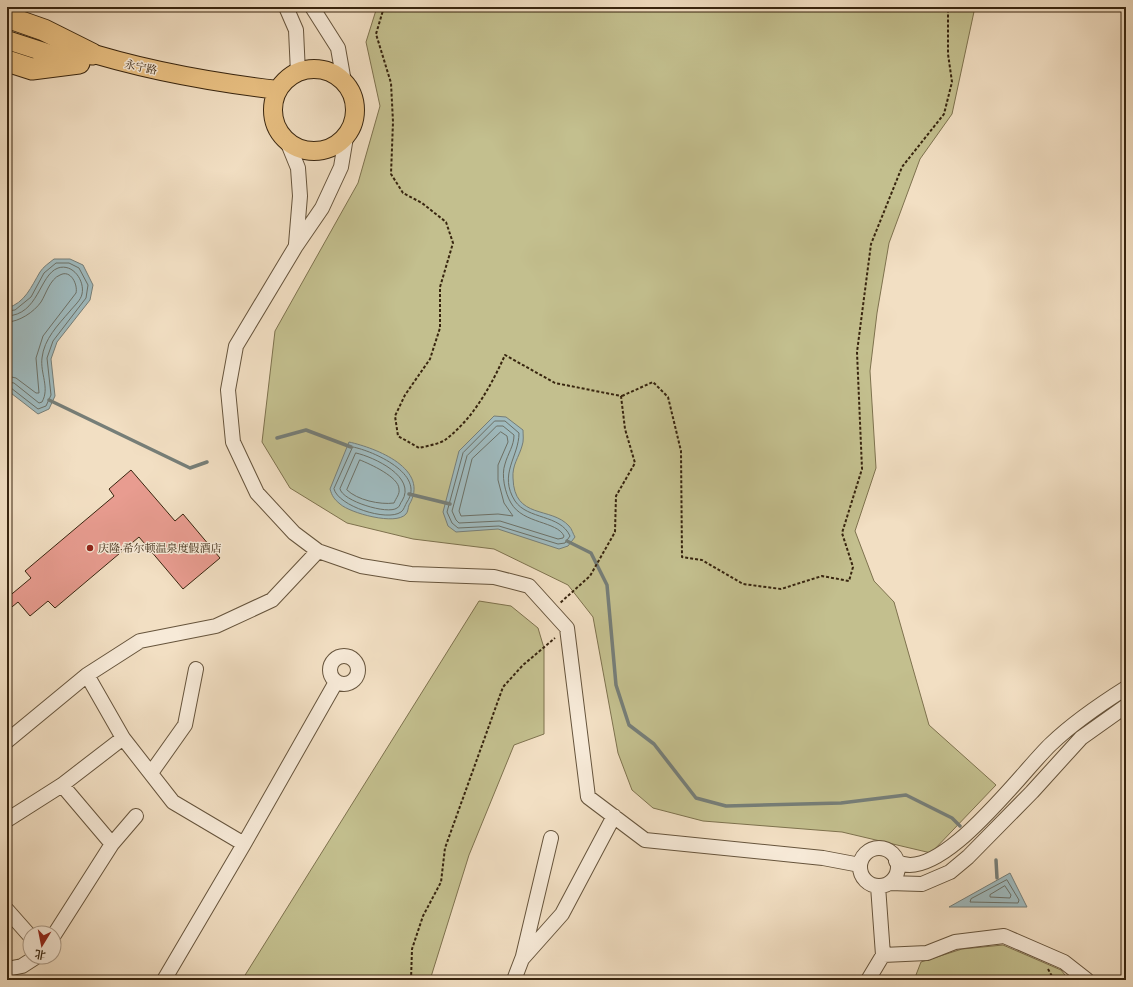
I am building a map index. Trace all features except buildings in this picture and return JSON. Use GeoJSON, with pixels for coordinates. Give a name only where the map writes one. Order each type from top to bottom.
{"type":"FeatureCollection","features":[{"type":"Feature","properties":{"kind":"highway"},"geometry":{"type":"LineString","coordinates":[[7,17],[44,30],[85,59]]}},
{"type":"Feature","properties":{"kind":"highway"},"geometry":{"type":"LineString","coordinates":[[7,61],[32,69],[85,59]]}},
{"type":"Feature","properties":{"kind":"main road","name":"永宁路"},"geometry":{"type":"LineString","coordinates":[[7,26],[85,59]]}},
{"type":"Feature","properties":{"kind":"main road","name":"永宁路"},"geometry":{"type":"LineString","coordinates":[[7,40],[85,59],[161,84],[276,96]]}},
{"type":"Feature","properties":{"kind":"main road"},"geometry":{"type":"LineString","coordinates":[[310,70],[322,70],[334,74],[344,82],[351,92],[355,103],[355,115],[352,127],[346,137],[336,145],[324,150],[311,151],[298,148],[287,141],[280,133],[275,123],[273,113],[276,96],[287,80],[298,73],[310,70]]}},
{"type":"Feature","properties":{"kind":"street"},"geometry":{"type":"LineString","coordinates":[[286,7],[296,30],[298,73]]}},
{"type":"Feature","properties":{"kind":"street"},"geometry":{"type":"LineString","coordinates":[[312,7],[338,48],[344,82]]}},
{"type":"Feature","properties":{"kind":"street"},"geometry":{"type":"LineString","coordinates":[[346,137],[341,167],[322,208],[296,246],[236,346],[228,390],[233,442],[257,493],[294,533],[318,551],[361,566],[411,574],[494,577],[529,586],[567,628],[588,797],[645,840],[823,858],[860,865]]}},
{"type":"Feature","properties":{"kind":"street"},"geometry":{"type":"LineString","coordinates":[[287,141],[298,168],[300,196],[296,246]]}},
{"type":"Feature","properties":{"kind":"street"},"geometry":{"type":"LineString","coordinates":[[7,741],[87,675],[140,641],[216,626],[272,600],[318,551]]}},
{"type":"Feature","properties":{"kind":"street"},"geometry":{"type":"LineString","coordinates":[[151,773],[185,725],[196,669]]}},
{"type":"Feature","properties":{"kind":"street"},"geometry":{"type":"LineString","coordinates":[[87,675],[123,738],[173,802],[244,844]]}},
{"type":"Feature","properties":{"kind":"street"},"geometry":{"type":"LineString","coordinates":[[164,980],[244,844],[336,682]]}},
{"type":"Feature","properties":{"kind":"street"},"geometry":{"type":"LineString","coordinates":[[1126,688],[1089,711],[1050,745],[981,819],[950,849],[934,859],[919,865],[907,866],[896,861],[889,852],[876,849],[865,854],[860,865],[862,877],[872,885],[922,884],[950,872],[968,857],[1032,792],[1081,738],[1126,706]]}},
{"type":"Feature","properties":{"kind":"street"},"geometry":{"type":"LineString","coordinates":[[7,820],[62,785],[123,738]]}},
{"type":"Feature","properties":{"kind":"street"},"geometry":{"type":"LineString","coordinates":[[62,785],[112,844]]}},
{"type":"Feature","properties":{"kind":"street"},"geometry":{"type":"LineString","coordinates":[[60,925],[112,844],[136,816]]}},
{"type":"Feature","properties":{"kind":"street"},"geometry":{"type":"LineString","coordinates":[[522,959],[562,914],[614,816]]}},
{"type":"Feature","properties":{"kind":"street"},"geometry":{"type":"LineString","coordinates":[[514,980],[522,959],[551,838]]}},
{"type":"Feature","properties":{"kind":"street"},"geometry":{"type":"LineString","coordinates":[[868,980],[883,955],[884,885],[897,873],[896,861]]}},
{"type":"Feature","properties":{"kind":"street"},"geometry":{"type":"LineString","coordinates":[[7,910],[22,927]]}},
{"type":"Feature","properties":{"kind":"street"},"geometry":{"type":"LineString","coordinates":[[883,955],[928,953],[956,942],[1004,936],[1064,962],[1087,980]]}},
{"type":"Feature","properties":{"kind":"street"},"geometry":{"type":"LineString","coordinates":[[7,968],[24,965]]}},
{"type":"Feature","properties":{"kind":"path"},"geometry":{"type":"LineString","coordinates":[[384,7],[376,34],[391,83],[393,122],[391,174],[403,193],[422,203],[446,222],[453,243],[440,287],[440,328],[430,359],[405,395],[395,416],[398,436],[419,448],[444,440],[468,417],[491,386],[505,355],[555,383],[622,396],[653,382],[668,397],[680,451],[682,557],[702,560],[743,584],[781,589],[822,576],[849,581],[853,567],[842,532],[862,469],[857,352],[871,244],[902,167],[944,114],[952,82],[948,54],[948,7]]}},
{"type":"Feature","properties":{"kind":"path"},"geometry":{"type":"LineString","coordinates":[[551,610],[590,576],[615,532],[616,496],[635,463],[625,429],[622,396]]}},
{"type":"Feature","properties":{"kind":"path"},"geometry":{"type":"LineString","coordinates":[[411,980],[412,949],[423,916],[442,882],[445,848],[503,687],[523,665],[567,628]]}},
{"type":"Feature","properties":{"kind":"shaded area"},"geometry":{"type":"Polygon","coordinates":[[[377,7],[975,7],[952,114],[920,159],[889,243],[877,313],[870,371],[876,468],[855,531],[874,581],[894,602],[929,725],[996,785],[931,853],[842,832],[703,821],[653,808],[632,790],[618,753],[593,617],[568,585],[494,549],[413,539],[347,523],[290,488],[262,442],[275,331],[358,183],[380,106],[366,42],[377,7]]]}},
{"type":"Feature","properties":{"kind":"shaded area"},"geometry":{"type":"Polygon","coordinates":[[[479,601],[511,606],[538,628],[544,648],[544,734],[514,745],[469,855],[430,980],[242,980],[479,601]]]}},
{"type":"Feature","properties":{"kind":"shaded area"},"geometry":{"type":"Polygon","coordinates":[[[1003,945],[1061,970],[1069,980],[914,980],[921,962],[962,949],[1003,945]]]}},
{"type":"Feature","properties":{"kind":"water"},"geometry":{"type":"Polygon","coordinates":[[[54,259],[70,259],[83,265],[93,285],[90,300],[57,342],[51,359],[55,396],[49,409],[38,414],[7,390],[7,308],[13,306],[27,294],[41,270],[54,259]]]}},
{"type":"Feature","properties":{"kind":"water"},"geometry":{"type":"Polygon","coordinates":[[[494,416],[506,417],[523,430],[523,444],[513,473],[515,491],[520,500],[526,506],[553,516],[569,526],[575,537],[568,546],[559,549],[498,529],[456,532],[448,526],[443,512],[459,451],[494,416]]]}},
{"type":"Feature","properties":{"kind":"water"},"geometry":{"type":"Polygon","coordinates":[[[349,442],[373,449],[386,455],[407,471],[413,481],[414,492],[406,514],[393,519],[373,517],[345,508],[332,496],[330,489],[349,442]]]}},
{"type":"Feature","properties":{"kind":"water"},"geometry":{"type":"Polygon","coordinates":[[[1010,873],[1027,907],[949,907],[1010,873]]]}},
{"type":"Feature","properties":{"kind":"waterway"},"geometry":{"type":"LineString","coordinates":[[49,400],[190,468],[207,462]]}},
{"type":"Feature","properties":{"kind":"waterway"},"geometry":{"type":"LineString","coordinates":[[277,438],[306,430],[351,447]]}},
{"type":"Feature","properties":{"kind":"waterway"},"geometry":{"type":"LineString","coordinates":[[409,494],[450,504]]}},
{"type":"Feature","properties":{"kind":"waterway"},"geometry":{"type":"LineString","coordinates":[[567,541],[591,553],[607,585],[616,685],[629,725],[654,744],[696,798],[726,806],[841,803],[906,795],[952,818],[960,826]]}},
{"type":"Feature","properties":{"kind":"waterway"},"geometry":{"type":"LineString","coordinates":[[996,860],[997,878]]}},
{"type":"Feature","properties":{"kind":"place","name":"庆隆·希尔顿温泉度假酒店"},"geometry":{"type":"Point","coordinates":[90,548]}}]}
